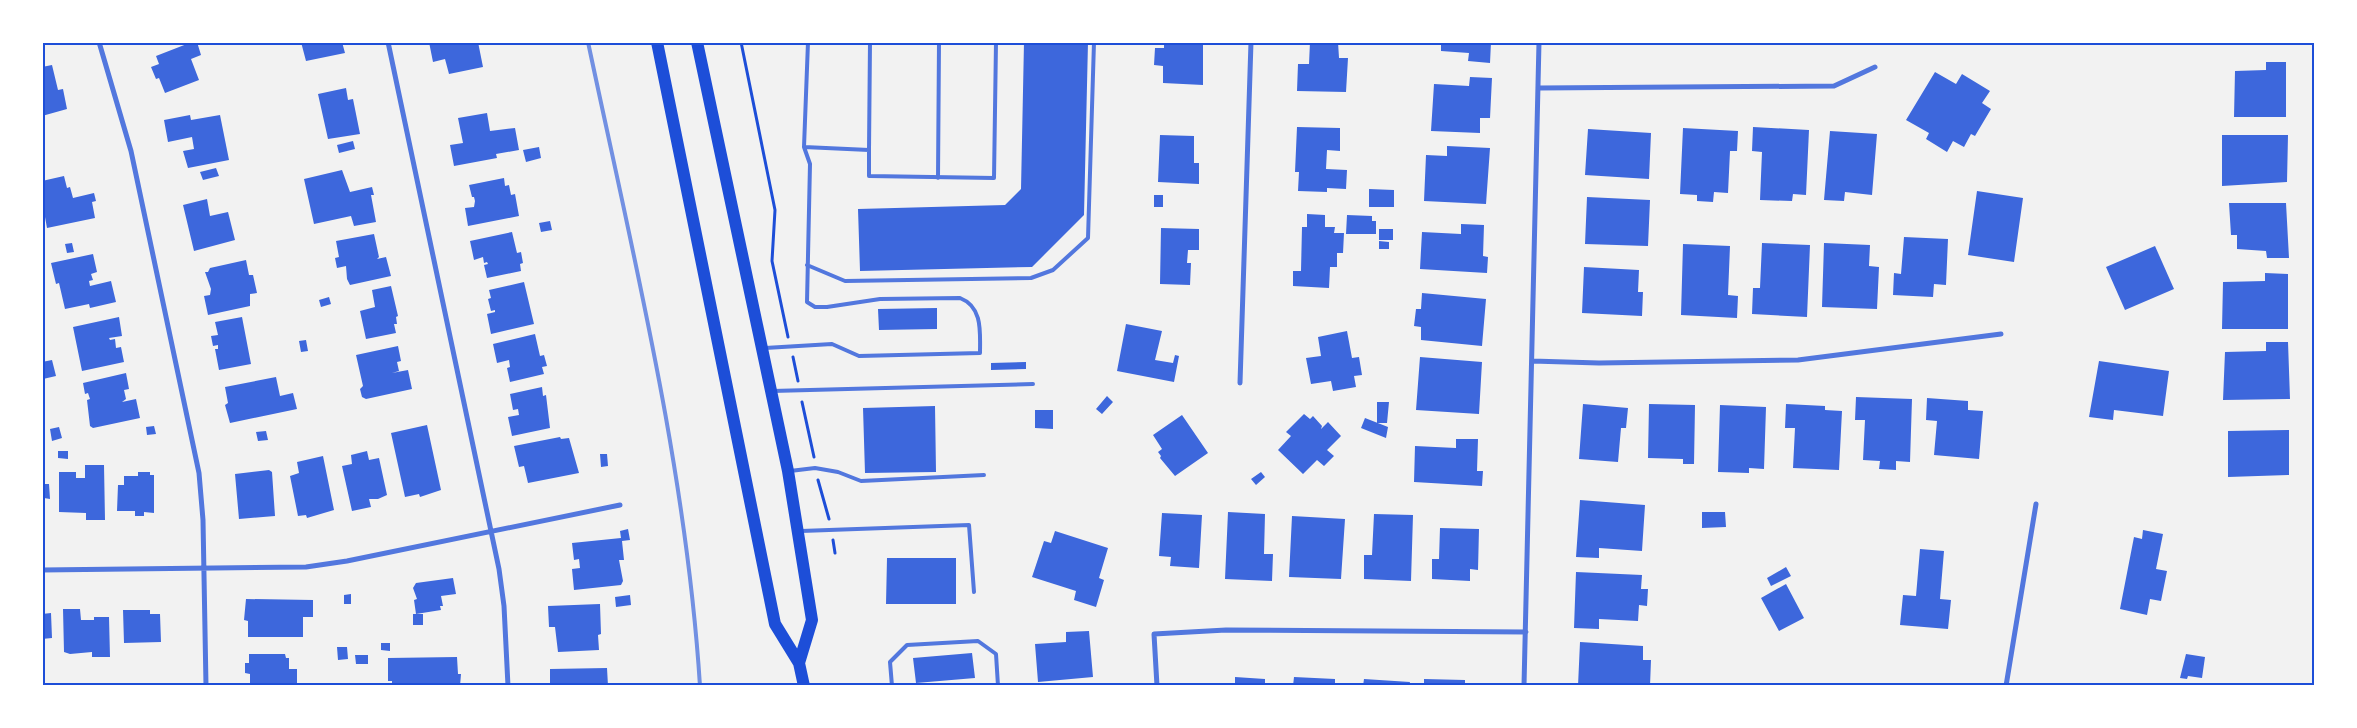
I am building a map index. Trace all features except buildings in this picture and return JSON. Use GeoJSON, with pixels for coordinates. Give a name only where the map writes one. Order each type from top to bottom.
{"type":"FeatureCollection","features":[{"type":"Feature","properties":{"kind":"main road"},"geometry":{"type":"LineString","coordinates":[[657,42],[775,624],[799,664],[804,686]]}},
{"type":"Feature","properties":{"kind":"main road"},"geometry":{"type":"LineString","coordinates":[[697,42],[788,471],[798,531],[812,620],[799,664]]}},
{"type":"Feature","properties":{"kind":"street"},"geometry":{"type":"LineString","coordinates":[[99,42],[132,150],[199,473],[205,567],[206,686]]}},
{"type":"Feature","properties":{"kind":"street"},"geometry":{"type":"LineString","coordinates":[[388,42],[492,530],[504,606],[508,686]]}},
{"type":"Feature","properties":{"kind":"street"},"geometry":{"type":"LineString","coordinates":[[1240,383],[1251,42]]}},
{"type":"Feature","properties":{"kind":"street"},"geometry":{"type":"LineString","coordinates":[[1524,686],[1539,42]]}},
{"type":"Feature","properties":{"kind":"street"},"geometry":{"type":"LineString","coordinates":[[1538,88],[1834,86],[1875,67]]}},
{"type":"Feature","properties":{"kind":"street"},"geometry":{"type":"LineString","coordinates":[[1532,361],[1600,363],[1798,360],[2001,334]]}},
{"type":"Feature","properties":{"kind":"street"},"geometry":{"type":"LineString","coordinates":[[2006,686],[2036,504]]}},
{"type":"Feature","properties":{"kind":"street"},"geometry":{"type":"LineString","coordinates":[[42,570],[306,566],[347,561],[620,505]]}},
{"type":"Feature","properties":{"kind":"street"},"geometry":{"type":"LineString","coordinates":[[1157,686],[1154,634],[1226,630],[1526,632]]}},
{"type":"Feature","properties":{"kind":"lane"},"geometry":{"type":"LineString","coordinates":[[761,348],[832,344],[859,356],[980,354],[980,330],[977,312],[969,302],[960,298],[880,299],[826,308],[814,307],[808,302],[807,265],[810,164],[804,147],[808,42]]}},
{"type":"Feature","properties":{"kind":"lane"},"geometry":{"type":"LineString","coordinates":[[870,42],[869,176],[938,178],[994,178],[996,42]]}},
{"type":"Feature","properties":{"kind":"lane"},"geometry":{"type":"LineString","coordinates":[[938,178],[939,42]]}},
{"type":"Feature","properties":{"kind":"lane"},"geometry":{"type":"LineString","coordinates":[[807,265],[845,281],[1031,278],[1053,270],[1088,238],[1094,42]]}},
{"type":"Feature","properties":{"kind":"lane"},"geometry":{"type":"LineString","coordinates":[[804,147],[870,150]]}},
{"type":"Feature","properties":{"kind":"lane"},"geometry":{"type":"LineString","coordinates":[[770,391],[1033,384]]}},
{"type":"Feature","properties":{"kind":"lane"},"geometry":{"type":"LineString","coordinates":[[788,471],[815,468],[838,472],[861,481],[984,475]]}},
{"type":"Feature","properties":{"kind":"lane"},"geometry":{"type":"LineString","coordinates":[[798,531],[969,525],[974,592]]}},
{"type":"Feature","properties":{"kind":"lane"},"geometry":{"type":"LineString","coordinates":[[892,686],[890,662],[907,645],[978,641],[996,654],[998,686]]}},
{"type":"Feature","properties":{"kind":"path"},"geometry":{"type":"LineString","coordinates":[[741,42],[775,210],[772,261],[815,468],[835,553]]}},
{"type":"Feature","properties":{"kind":"railway"},"geometry":{"type":"LineString","coordinates":[[588,42],[656,362],[683,523],[693,604],[700,686]]}}]}
